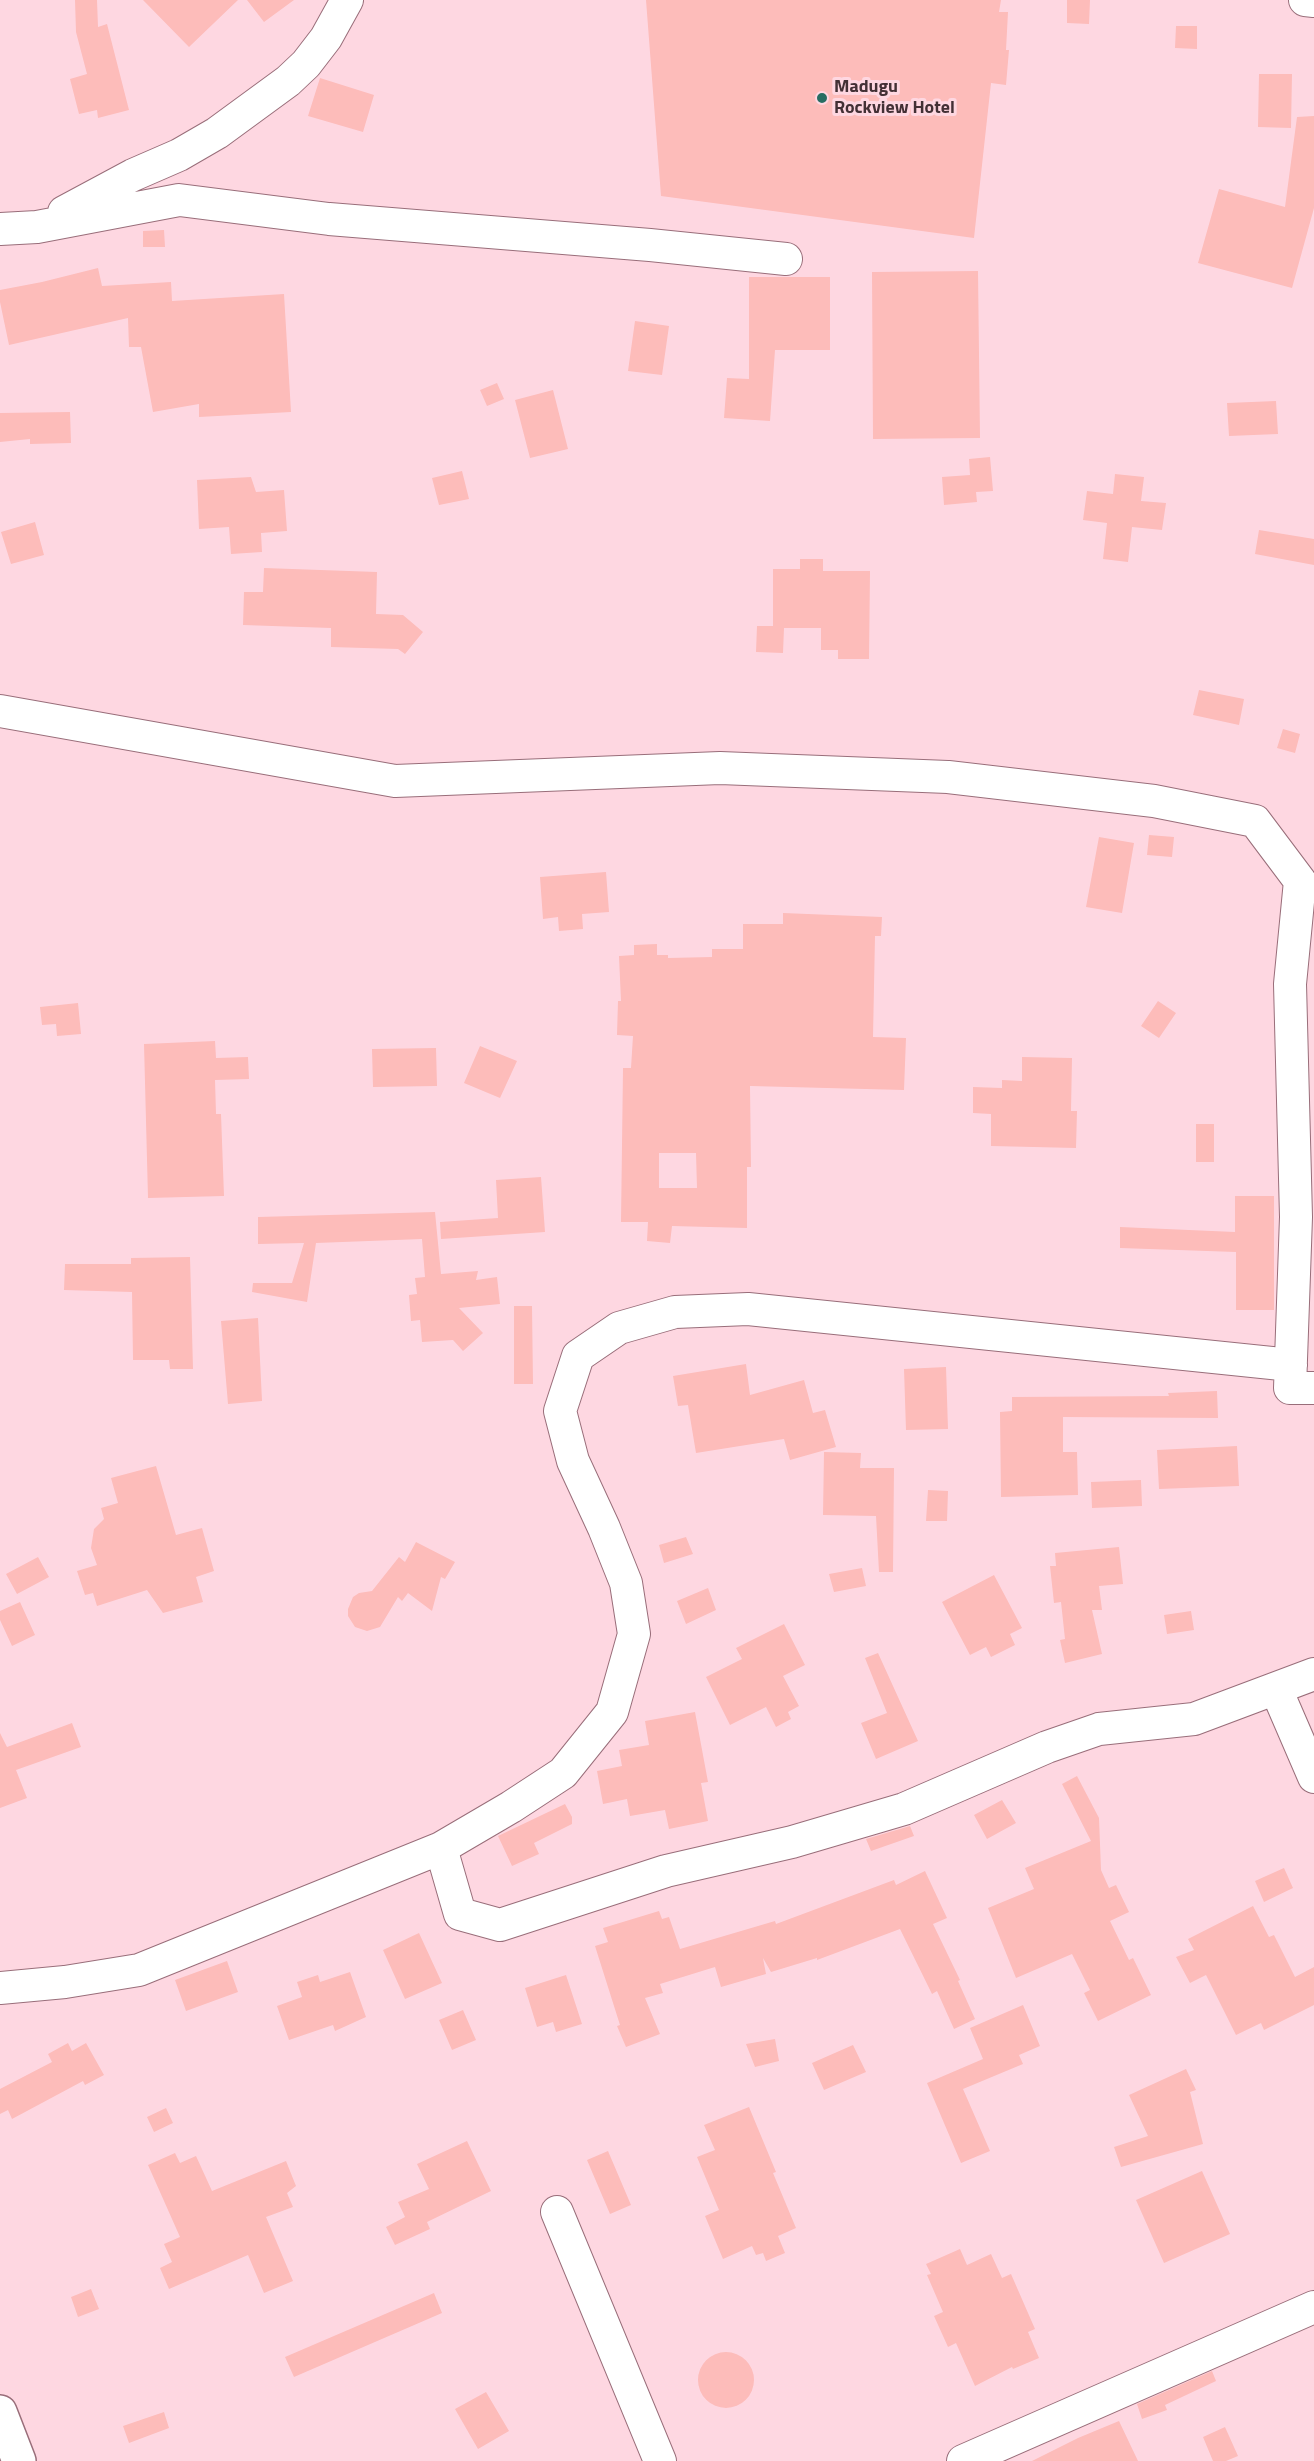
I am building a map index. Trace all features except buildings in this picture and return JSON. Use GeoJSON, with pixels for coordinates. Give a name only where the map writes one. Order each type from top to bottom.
{"type":"FeatureCollection","features":[{"type":"Feature","properties":{"kind":"main road"},"geometry":{"type":"LineString","coordinates":[[0,2412],[19,2461]]}},
{"type":"Feature","properties":{"kind":"street"},"geometry":{"type":"LineString","coordinates":[[37,227],[133,175],[179,155],[226,126],[288,81],[306,64],[326,38],[347,0]]}},
{"type":"Feature","properties":{"kind":"street"},"geometry":{"type":"LineString","coordinates":[[1305,0],[1314,1]]}},
{"type":"Feature","properties":{"kind":"street"},"geometry":{"type":"LineString","coordinates":[[0,229],[37,227],[179,200],[329,219],[627,243],[786,259]]}},
{"type":"Feature","properties":{"kind":"street"},"geometry":{"type":"LineString","coordinates":[[0,711],[395,781],[720,768],[948,777],[1154,801],[1256,821],[1300,881],[1290,984],[1296,1217],[1290,1388],[1314,1388]]}},
{"type":"Feature","properties":{"kind":"street"},"geometry":{"type":"LineString","coordinates":[[0,1988],[65,1982],[139,1970],[441,1848],[563,1773],[612,1712],[634,1634],[626,1583],[573,1461],[560,1411],[578,1356],[619,1328],[675,1312],[748,1309],[1291,1365]]}},
{"type":"Feature","properties":{"kind":"street"},"geometry":{"type":"LineString","coordinates":[[441,1848],[460,1914],[500,1925],[666,1871],[792,1842],[904,1809],[1047,1747],[1099,1729],[1194,1719],[1314,1674]]}},
{"type":"Feature","properties":{"kind":"street"},"geometry":{"type":"LineString","coordinates":[[1276,1689],[1314,1777]]}},
{"type":"Feature","properties":{"kind":"street"},"geometry":{"type":"LineString","coordinates":[[557,2212],[660,2461]]}},
{"type":"Feature","properties":{"kind":"street"},"geometry":{"type":"LineString","coordinates":[[963,2461],[1314,2307]]}},
{"type":"Feature","properties":{"kind":"place","name":"Madugu Rockview Hotel"},"geometry":{"type":"Point","coordinates":[822,98]}}]}
